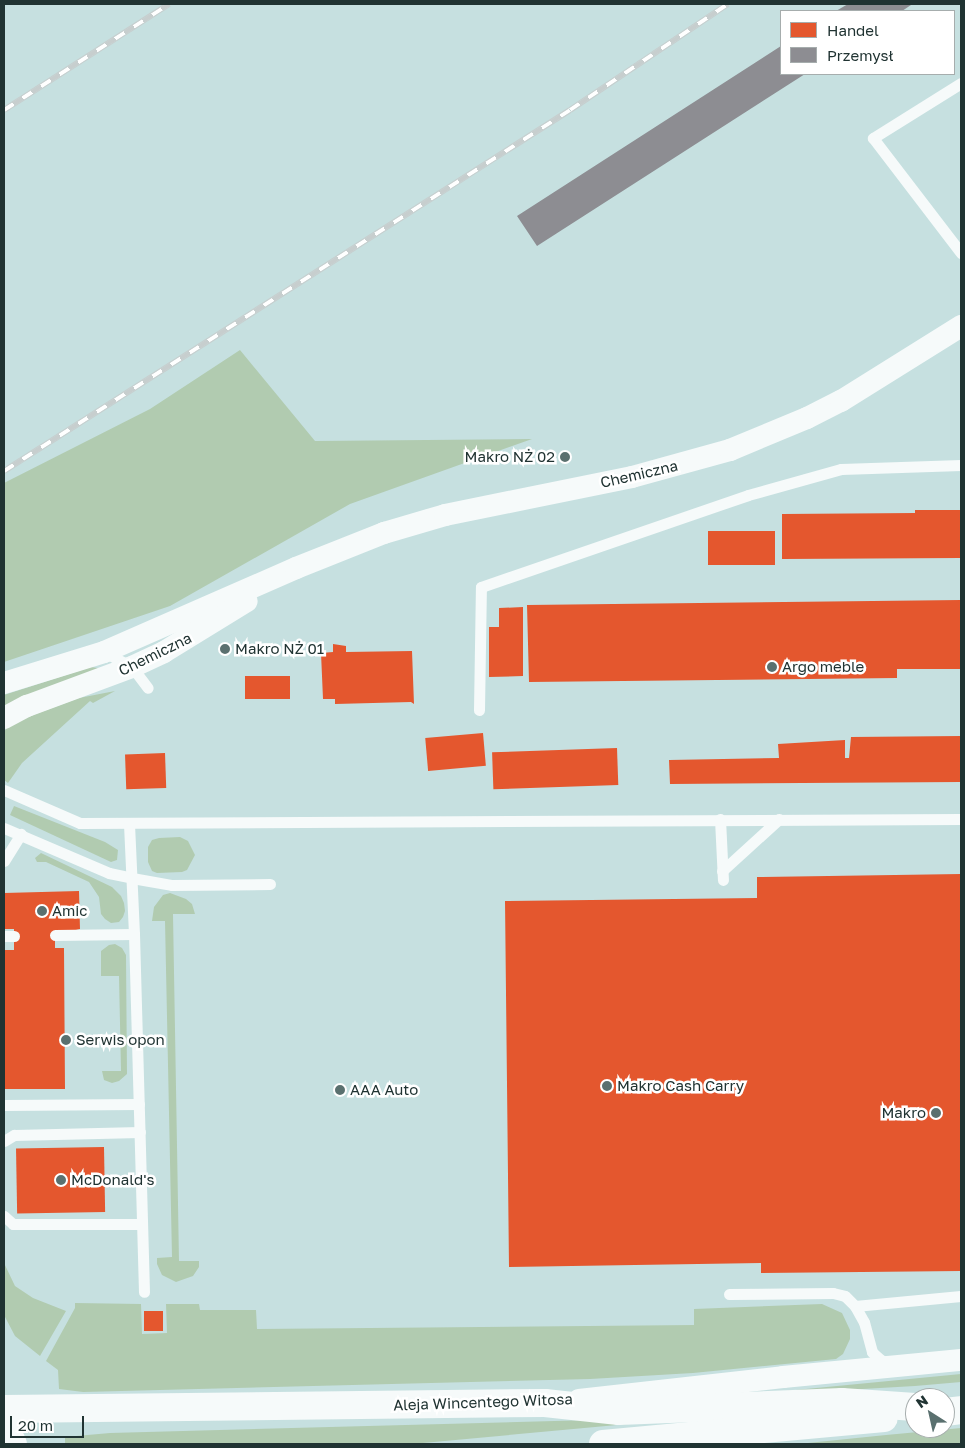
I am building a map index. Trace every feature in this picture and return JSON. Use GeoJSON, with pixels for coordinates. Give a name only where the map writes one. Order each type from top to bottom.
{"type":"FeatureCollection","features":[{"type":"Feature","properties":{"kind":"main road"},"geometry":{"type":"LineString","coordinates":[[545,1403],[619,1411],[842,1402],[905,1406]]}},
{"type":"Feature","properties":{"kind":"main road","name":"Aleja Wincentego Witosa"},"geometry":{"type":"LineString","coordinates":[[4,1409],[545,1403]]}},
{"type":"Feature","properties":{"kind":"main road"},"geometry":{"type":"LineString","coordinates":[[603,1444],[905,1416]]}},
{"type":"Feature","properties":{"kind":"main road"},"geometry":{"type":"LineString","coordinates":[[4,1425],[13,1444]]}},
{"type":"Feature","properties":{"kind":"street","name":"Chemiczna"},"geometry":{"type":"LineString","coordinates":[[4,683],[104,652],[296,568],[384,533],[445,515],[632,477],[730,450],[808,418],[842,400],[961,326]]}},
{"type":"Feature","properties":{"kind":"street","name":"Chemiczna"},"geometry":{"type":"LineString","coordinates":[[4,718],[27,706],[132,667],[164,652],[214,623],[296,568]]}},
{"type":"Feature","properties":{"kind":"street","name":"Aleja Wincentego Witosa"},"geometry":{"type":"LineString","coordinates":[[545,1403],[961,1360]]}},
{"type":"Feature","properties":{"kind":"lane"},"geometry":{"type":"LineString","coordinates":[[961,83],[873,138],[961,253]]}},
{"type":"Feature","properties":{"kind":"lane"},"geometry":{"type":"LineString","coordinates":[[479,710],[481,587],[748,495],[841,469],[961,465]]}},
{"type":"Feature","properties":{"kind":"lane"},"geometry":{"type":"LineString","coordinates":[[104,652],[132,667],[148,688]]}},
{"type":"Feature","properties":{"kind":"lane"},"geometry":{"type":"LineString","coordinates":[[4,790],[80,823],[961,819]]}},
{"type":"Feature","properties":{"kind":"lane"},"geometry":{"type":"LineString","coordinates":[[720,819],[722,875],[779,819]]}},
{"type":"Feature","properties":{"kind":"lane"},"geometry":{"type":"LineString","coordinates":[[129,824],[144,1292]]}},
{"type":"Feature","properties":{"kind":"lane"},"geometry":{"type":"LineString","coordinates":[[4,828],[109,873],[132,878],[172,884],[270,884]]}},
{"type":"Feature","properties":{"kind":"lane"},"geometry":{"type":"LineString","coordinates":[[4,861],[20,834]]}},
{"type":"Feature","properties":{"kind":"lane"},"geometry":{"type":"LineString","coordinates":[[55,935],[134,934]]}},
{"type":"Feature","properties":{"kind":"lane"},"geometry":{"type":"LineString","coordinates":[[4,1106],[139,1104]]}},
{"type":"Feature","properties":{"kind":"lane"},"geometry":{"type":"LineString","coordinates":[[4,1141],[14,1134],[140,1132]]}},
{"type":"Feature","properties":{"kind":"lane"},"geometry":{"type":"LineString","coordinates":[[4,1216],[13,1224],[142,1224]]}},
{"type":"Feature","properties":{"kind":"lane"},"geometry":{"type":"LineString","coordinates":[[729,1294],[833,1293],[845,1296],[855,1306],[864,1322],[872,1352],[882,1360],[897,1366]]}},
{"type":"Feature","properties":{"kind":"lane"},"geometry":{"type":"LineString","coordinates":[[855,1306],[961,1296]]}},
{"type":"Feature","properties":{"kind":"green space"},"geometry":{"type":"Polygon","coordinates":[[[240,350],[315,441],[532,439],[350,504],[170,606],[4,662],[4,483],[150,409],[240,350]]]}},
{"type":"Feature","properties":{"kind":"green space"},"geometry":{"type":"Polygon","coordinates":[[[91,667],[104,669],[4,709],[4,695],[91,667]]]}},
{"type":"Feature","properties":{"kind":"green space"},"geometry":{"type":"Polygon","coordinates":[[[115,691],[93,703],[90,701],[22,763],[8,783],[4,780],[4,732],[6,729],[17,721],[79,698],[115,691]]]}},
{"type":"Feature","properties":{"kind":"green space"},"geometry":{"type":"Polygon","coordinates":[[[14,806],[105,842],[118,850],[117,860],[111,862],[10,815],[14,806]]]}},
{"type":"Feature","properties":{"kind":"green space"},"geometry":{"type":"Polygon","coordinates":[[[180,837],[188,841],[195,855],[187,870],[157,873],[152,871],[148,862],[148,847],[152,840],[180,837]]]}},
{"type":"Feature","properties":{"kind":"green space"},"geometry":{"type":"Polygon","coordinates":[[[41,853],[112,887],[121,896],[124,903],[125,911],[119,922],[111,923],[101,914],[99,897],[89,882],[46,862],[37,862],[35,858],[41,853]]]}},
{"type":"Feature","properties":{"kind":"green space"},"geometry":{"type":"Polygon","coordinates":[[[170,893],[186,899],[192,904],[195,914],[173,914],[179,1261],[199,1261],[199,1267],[193,1276],[176,1282],[162,1275],[157,1264],[157,1258],[172,1257],[165,921],[152,921],[154,907],[163,895],[170,893]]]}},
{"type":"Feature","properties":{"kind":"green space"},"geometry":{"type":"Polygon","coordinates":[[[115,944],[122,948],[126,955],[127,1074],[119,1081],[112,1083],[104,1080],[102,1071],[121,1071],[119,976],[101,976],[101,951],[109,945],[115,944]]]}},
{"type":"Feature","properties":{"kind":"green space"},"geometry":{"type":"Polygon","coordinates":[[[4,1263],[15,1286],[33,1298],[66,1311],[40,1356],[15,1336],[4,1315],[4,1263]]]}},
{"type":"Feature","properties":{"kind":"green space"},"geometry":{"type":"Polygon","coordinates":[[[75,1303],[141,1304],[142,1334],[167,1333],[166,1304],[199,1304],[200,1310],[256,1310],[257,1329],[694,1325],[694,1309],[822,1304],[842,1313],[850,1330],[850,1339],[843,1354],[836,1359],[693,1373],[590,1379],[83,1392],[59,1389],[58,1370],[46,1361],[75,1308],[75,1303]]]}},
{"type":"Feature","properties":{"kind":"green space"},"geometry":{"type":"Polygon","coordinates":[[[961,1374],[961,1382],[723,1397],[961,1374]]]}},
{"type":"Feature","properties":{"kind":"green space"},"geometry":{"type":"Polygon","coordinates":[[[704,1417],[412,1444],[65,1444],[65,1437],[110,1433],[704,1417]]]}},
{"type":"Feature","properties":{"kind":"green space"},"geometry":{"type":"Polygon","coordinates":[[[961,1428],[961,1444],[798,1444],[905,1433],[905,1438],[955,1438],[955,1429],[961,1428]]]}},
{"type":"Feature","properties":{"kind":"building: Handel"},"geometry":{"type":"Polygon","coordinates":[[[915,510],[961,510],[961,558],[782,559],[782,514],[915,513],[915,510]]]}},
{"type":"Feature","properties":{"kind":"building: Handel"},"geometry":{"type":"Polygon","coordinates":[[[708,531],[775,531],[775,565],[708,565],[708,531]]]}},
{"type":"Feature","properties":{"kind":"building: Handel"},"geometry":{"type":"Polygon","coordinates":[[[961,600],[961,669],[897,669],[897,678],[529,682],[527,605],[961,600]]]}},
{"type":"Feature","properties":{"kind":"building: Handel"},"geometry":{"type":"Polygon","coordinates":[[[523,607],[523,676],[489,677],[489,627],[499,627],[499,608],[523,607]]]}},
{"type":"Feature","properties":{"kind":"building: Handel"},"geometry":{"type":"Polygon","coordinates":[[[333,644],[346,646],[346,652],[412,651],[414,704],[411,702],[335,704],[335,699],[323,699],[321,653],[333,652],[333,644]]]}},
{"type":"Feature","properties":{"kind":"building: Handel"},"geometry":{"type":"Polygon","coordinates":[[[245,676],[290,676],[290,699],[245,699],[245,676]]]}},
{"type":"Feature","properties":{"kind":"building: Handel"},"geometry":{"type":"Polygon","coordinates":[[[483,733],[486,766],[428,771],[425,738],[483,733]]]}},
{"type":"Feature","properties":{"kind":"building: Handel"},"geometry":{"type":"Polygon","coordinates":[[[961,736],[961,782],[670,784],[669,760],[779,758],[778,744],[845,740],[845,758],[849,758],[851,737],[961,736]]]}},
{"type":"Feature","properties":{"kind":"building: Handel"},"geometry":{"type":"Polygon","coordinates":[[[617,748],[618,785],[493,789],[492,752],[617,748]]]}},
{"type":"Feature","properties":{"kind":"building: Handel"},"geometry":{"type":"Polygon","coordinates":[[[165,753],[166,788],[126,789],[125,754],[165,753]]]}},
{"type":"Feature","properties":{"kind":"building: Handel"},"geometry":{"type":"Polygon","coordinates":[[[961,874],[961,1271],[761,1273],[761,1263],[509,1267],[505,901],[757,898],[757,877],[961,874]]]}},
{"type":"Feature","properties":{"kind":"building: Handel"},"geometry":{"type":"Polygon","coordinates":[[[79,891],[80,929],[55,935],[55,948],[64,948],[65,1089],[4,1089],[4,950],[14,950],[14,929],[4,929],[4,893],[79,891]]]}},
{"type":"Feature","properties":{"kind":"building: Handel","name":"McDonald's"},"geometry":{"type":"Polygon","coordinates":[[[104,1147],[105,1212],[17,1214],[16,1149],[104,1147]]]}},
{"type":"Feature","properties":{"kind":"building: Handel"},"geometry":{"type":"Polygon","coordinates":[[[144,1311],[163,1311],[163,1331],[144,1331],[144,1311]]]}},
{"type":"Feature","properties":{"kind":"building: Przemysł"},"geometry":{"type":"Polygon","coordinates":[[[848,4],[911,4],[904,10],[838,10],[848,4]]]}},
{"type":"Feature","properties":{"kind":"building: Przemysł"},"geometry":{"type":"Polygon","coordinates":[[[780,47],[780,75],[803,75],[537,246],[517,216],[780,47]]]}},
{"type":"Feature","properties":{"kind":"railway"},"geometry":{"type":"LineString","coordinates":[[4,110],[169,4]]}},
{"type":"Feature","properties":{"kind":"railway"},"geometry":{"type":"LineString","coordinates":[[4,471],[570,110],[728,4]]}},
{"type":"Feature","properties":{"kind":"place","name":"Makro NŻ 02"},"geometry":{"type":"Point","coordinates":[565,457]}},
{"type":"Feature","properties":{"kind":"place","name":"Makro NŻ 01"},"geometry":{"type":"Point","coordinates":[225,649]}},
{"type":"Feature","properties":{"kind":"place","name":"Argo meble"},"geometry":{"type":"Point","coordinates":[772,667]}},
{"type":"Feature","properties":{"kind":"place","name":"Amic"},"geometry":{"type":"Point","coordinates":[42,911]}},
{"type":"Feature","properties":{"kind":"place","name":"Serwis opon"},"geometry":{"type":"Point","coordinates":[66,1040]}},
{"type":"Feature","properties":{"kind":"place","name":"Makro Cash Carry"},"geometry":{"type":"Point","coordinates":[607,1086]}},
{"type":"Feature","properties":{"kind":"place","name":"AAA Auto"},"geometry":{"type":"Point","coordinates":[340,1090]}},
{"type":"Feature","properties":{"kind":"place","name":"Makro"},"geometry":{"type":"Point","coordinates":[936,1113]}},
{"type":"Feature","properties":{"kind":"place","name":"McDonald's"},"geometry":{"type":"Point","coordinates":[61,1180]}}]}
